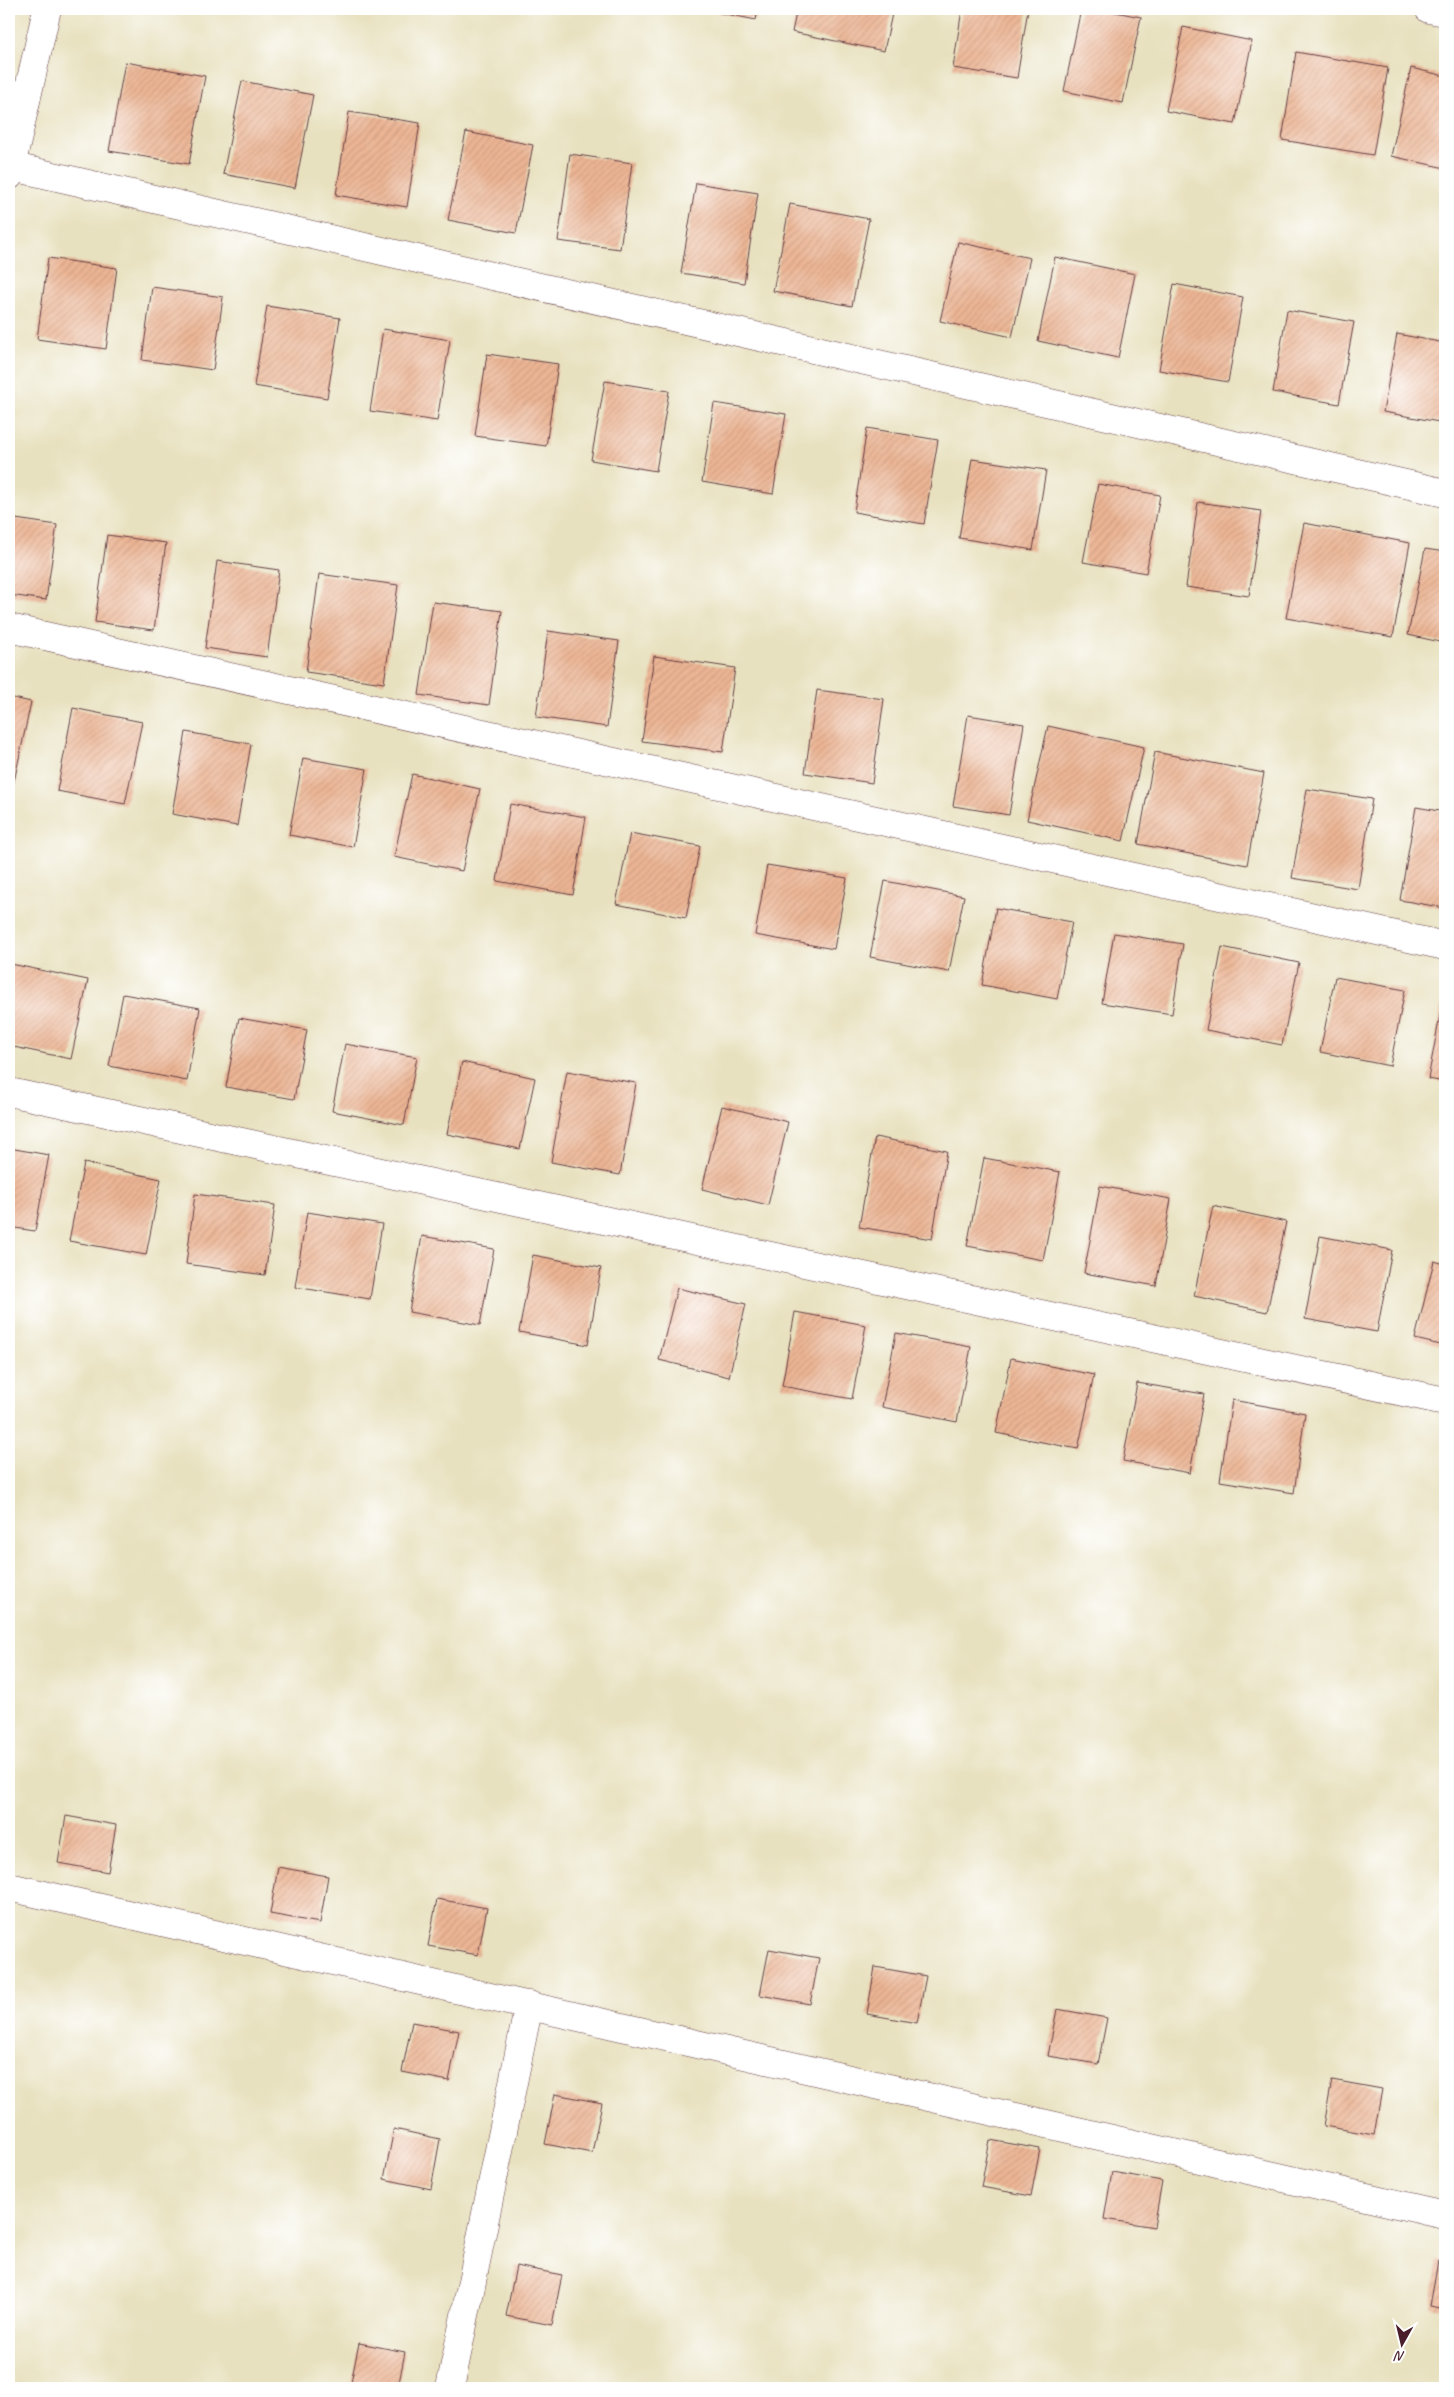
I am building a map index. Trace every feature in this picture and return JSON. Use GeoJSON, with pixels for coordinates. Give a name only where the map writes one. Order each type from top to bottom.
{"type":"FeatureCollection","features":[{"type":"Feature","properties":{"kind":"street"},"geometry":{"type":"LineString","coordinates":[[47,9],[9,170],[1445,493]]}},
{"type":"Feature","properties":{"kind":"street"},"geometry":{"type":"LineString","coordinates":[[1429,9],[1445,12]]}},
{"type":"Feature","properties":{"kind":"street"},"geometry":{"type":"LineString","coordinates":[[9,628],[1445,946]]}},
{"type":"Feature","properties":{"kind":"street"},"geometry":{"type":"LineString","coordinates":[[9,1092],[1445,1401]]}},
{"type":"Feature","properties":{"kind":"street"},"geometry":{"type":"LineString","coordinates":[[9,1887],[1445,2215]]}},
{"type":"Feature","properties":{"kind":"street"},"geometry":{"type":"LineString","coordinates":[[450,2388],[529,2005]]}},
{"type":"Feature","properties":{"kind":"building"},"geometry":{"type":"Polygon","coordinates":[[[701,9],[758,9],[756,20],[701,9]]]}},
{"type":"Feature","properties":{"kind":"building"},"geometry":{"type":"Polygon","coordinates":[[[797,9],[893,9],[884,51],[792,32],[797,9]]]}},
{"type":"Feature","properties":{"kind":"building"},"geometry":{"type":"Polygon","coordinates":[[[962,9],[1028,9],[1017,78],[953,68],[962,9]]]}},
{"type":"Feature","properties":{"kind":"building"},"geometry":{"type":"Polygon","coordinates":[[[1081,9],[1100,9],[1141,17],[1123,103],[1064,91],[1081,9]]]}},
{"type":"Feature","properties":{"kind":"building"},"geometry":{"type":"Polygon","coordinates":[[[1183,27],[1252,41],[1235,124],[1166,111],[1183,27]]]}},
{"type":"Feature","properties":{"kind":"building"},"geometry":{"type":"Polygon","coordinates":[[[1296,52],[1388,68],[1373,155],[1282,140],[1296,52]]]}},
{"type":"Feature","properties":{"kind":"building"},"geometry":{"type":"Polygon","coordinates":[[[125,62],[205,76],[189,164],[109,151],[125,62]]]}},
{"type":"Feature","properties":{"kind":"building"},"geometry":{"type":"Polygon","coordinates":[[[1411,68],[1445,76],[1445,168],[1391,156],[1411,68]]]}},
{"type":"Feature","properties":{"kind":"building"},"geometry":{"type":"Polygon","coordinates":[[[242,81],[313,95],[295,188],[223,174],[242,81]]]}},
{"type":"Feature","properties":{"kind":"building"},"geometry":{"type":"Polygon","coordinates":[[[349,112],[420,123],[407,207],[336,195],[349,112]]]}},
{"type":"Feature","properties":{"kind":"building"},"geometry":{"type":"Polygon","coordinates":[[[466,132],[533,145],[516,233],[448,220],[466,132]]]}},
{"type":"Feature","properties":{"kind":"building"},"geometry":{"type":"Polygon","coordinates":[[[570,154],[632,163],[620,249],[558,241],[570,154]]]}},
{"type":"Feature","properties":{"kind":"building"},"geometry":{"type":"Polygon","coordinates":[[[696,183],[758,193],[744,283],[681,273],[696,183]]]}},
{"type":"Feature","properties":{"kind":"building"},"geometry":{"type":"Polygon","coordinates":[[[790,204],[869,219],[852,306],[773,291],[790,204]]]}},
{"type":"Feature","properties":{"kind":"building"},"geometry":{"type":"Polygon","coordinates":[[[958,242],[1030,258],[1012,337],[940,321],[958,242]]]}},
{"type":"Feature","properties":{"kind":"building"},"geometry":{"type":"Polygon","coordinates":[[[1055,257],[1135,274],[1118,358],[1038,341],[1055,257]]]}},
{"type":"Feature","properties":{"kind":"building"},"geometry":{"type":"Polygon","coordinates":[[[48,258],[117,268],[106,349],[37,339],[48,258]]]}},
{"type":"Feature","properties":{"kind":"building"},"geometry":{"type":"Polygon","coordinates":[[[1174,284],[1243,297],[1228,382],[1159,370],[1174,284]]]}},
{"type":"Feature","properties":{"kind":"building"},"geometry":{"type":"Polygon","coordinates":[[[152,287],[223,297],[213,370],[142,360],[152,287]]]}},
{"type":"Feature","properties":{"kind":"building"},"geometry":{"type":"Polygon","coordinates":[[[267,306],[340,318],[327,398],[254,386],[267,306]]]}},
{"type":"Feature","properties":{"kind":"building"},"geometry":{"type":"Polygon","coordinates":[[[1287,310],[1354,322],[1339,404],[1273,392],[1287,310]]]}},
{"type":"Feature","properties":{"kind":"building"},"geometry":{"type":"Polygon","coordinates":[[[383,329],[450,340],[437,421],[370,411],[383,329]]]}},
{"type":"Feature","properties":{"kind":"building"},"geometry":{"type":"Polygon","coordinates":[[[1397,334],[1445,343],[1445,423],[1383,412],[1397,334]]]}},
{"type":"Feature","properties":{"kind":"building"},"geometry":{"type":"Polygon","coordinates":[[[487,354],[558,364],[546,446],[475,436],[487,354]]]}},
{"type":"Feature","properties":{"kind":"building"},"geometry":{"type":"Polygon","coordinates":[[[605,381],[669,391],[656,471],[591,460],[605,381]]]}},
{"type":"Feature","properties":{"kind":"building"},"geometry":{"type":"Polygon","coordinates":[[[714,403],[786,414],[773,494],[702,482],[714,403]]]}},
{"type":"Feature","properties":{"kind":"building"},"geometry":{"type":"Polygon","coordinates":[[[867,428],[938,440],[924,524],[854,512],[867,428]]]}},
{"type":"Feature","properties":{"kind":"building"},"geometry":{"type":"Polygon","coordinates":[[[972,459],[1046,470],[1033,550],[959,538],[972,459]]]}},
{"type":"Feature","properties":{"kind":"building"},"geometry":{"type":"Polygon","coordinates":[[[1098,484],[1160,495],[1146,573],[1083,562],[1098,484]]]}},
{"type":"Feature","properties":{"kind":"building"},"geometry":{"type":"Polygon","coordinates":[[[1198,502],[1261,511],[1249,596],[1186,587],[1198,502]]]}},
{"type":"Feature","properties":{"kind":"building"},"geometry":{"type":"Polygon","coordinates":[[[9,518],[57,525],[46,600],[9,595],[9,518]]]}},
{"type":"Feature","properties":{"kind":"building"},"geometry":{"type":"Polygon","coordinates":[[[1304,523],[1410,543],[1393,637],[1286,618],[1304,523]]]}},
{"type":"Feature","properties":{"kind":"building"},"geometry":{"type":"Polygon","coordinates":[[[107,535],[166,543],[154,630],[95,622],[107,535]]]}},
{"type":"Feature","properties":{"kind":"building"},"geometry":{"type":"Polygon","coordinates":[[[1425,549],[1445,552],[1445,643],[1408,635],[1425,549]]]}},
{"type":"Feature","properties":{"kind":"building"},"geometry":{"type":"Polygon","coordinates":[[[217,561],[279,570],[267,657],[205,648],[217,561]]]}},
{"type":"Feature","properties":{"kind":"building"},"geometry":{"type":"Polygon","coordinates":[[[319,574],[398,585],[384,683],[306,672],[319,574]]]}},
{"type":"Feature","properties":{"kind":"building"},"geometry":{"type":"Polygon","coordinates":[[[433,602],[502,611],[489,705],[419,695],[433,602]]]}},
{"type":"Feature","properties":{"kind":"building"},"geometry":{"type":"Polygon","coordinates":[[[548,631],[619,641],[607,727],[536,717],[548,631]]]}},
{"type":"Feature","properties":{"kind":"building"},"geometry":{"type":"Polygon","coordinates":[[[654,656],[735,668],[723,752],[642,741],[654,656]]]}},
{"type":"Feature","properties":{"kind":"building"},"geometry":{"type":"Polygon","coordinates":[[[817,690],[884,699],[872,783],[805,773],[817,690]]]}},
{"type":"Feature","properties":{"kind":"building"},"geometry":{"type":"Polygon","coordinates":[[[9,697],[31,702],[14,782],[9,781],[9,697]]]}},
{"type":"Feature","properties":{"kind":"building"},"geometry":{"type":"Polygon","coordinates":[[[73,708],[142,722],[125,804],[57,791],[73,708]]]}},
{"type":"Feature","properties":{"kind":"building"},"geometry":{"type":"Polygon","coordinates":[[[968,715],[1024,724],[1009,815],[953,806],[968,715]]]}},
{"type":"Feature","properties":{"kind":"building"},"geometry":{"type":"Polygon","coordinates":[[[1048,726],[1144,747],[1123,841],[1027,820],[1048,726]]]}},
{"type":"Feature","properties":{"kind":"building"},"geometry":{"type":"Polygon","coordinates":[[[186,732],[251,744],[237,826],[172,814],[186,732]]]}},
{"type":"Feature","properties":{"kind":"building"},"geometry":{"type":"Polygon","coordinates":[[[1155,752],[1264,773],[1247,865],[1138,844],[1155,752]]]}},
{"type":"Feature","properties":{"kind":"building"},"geometry":{"type":"Polygon","coordinates":[[[303,758],[367,769],[353,847],[289,835],[303,758]]]}},
{"type":"Feature","properties":{"kind":"building"},"geometry":{"type":"Polygon","coordinates":[[[412,774],[480,789],[462,871],[394,857],[412,774]]]}},
{"type":"Feature","properties":{"kind":"building"},"geometry":{"type":"Polygon","coordinates":[[[1307,789],[1372,799],[1358,889],[1292,878],[1307,789]]]}},
{"type":"Feature","properties":{"kind":"building"},"geometry":{"type":"Polygon","coordinates":[[[510,804],[586,817],[573,895],[497,881],[510,804]]]}},
{"type":"Feature","properties":{"kind":"building"},"geometry":{"type":"Polygon","coordinates":[[[1416,807],[1445,812],[1445,908],[1400,900],[1416,807]]]}},
{"type":"Feature","properties":{"kind":"building"},"geometry":{"type":"Polygon","coordinates":[[[630,833],[700,846],[686,918],[616,904],[630,833]]]}},
{"type":"Feature","properties":{"kind":"building"},"geometry":{"type":"Polygon","coordinates":[[[767,865],[847,878],[834,949],[755,935],[767,865]]]}},
{"type":"Feature","properties":{"kind":"building"},"geometry":{"type":"Polygon","coordinates":[[[885,881],[964,896],[949,972],[870,957],[885,881]]]}},
{"type":"Feature","properties":{"kind":"building"},"geometry":{"type":"Polygon","coordinates":[[[996,908],[1072,922],[1057,999],[982,985],[996,908]]]}},
{"type":"Feature","properties":{"kind":"building"},"geometry":{"type":"Polygon","coordinates":[[[1114,933],[1183,944],[1172,1014],[1102,1003],[1114,933]]]}},
{"type":"Feature","properties":{"kind":"building"},"geometry":{"type":"Polygon","coordinates":[[[1222,947],[1299,963],[1282,1045],[1206,1030],[1222,947]]]}},
{"type":"Feature","properties":{"kind":"building"},"geometry":{"type":"Polygon","coordinates":[[[11,964],[88,980],[71,1059],[9,1046],[9,976],[11,964]]]}},
{"type":"Feature","properties":{"kind":"building"},"geometry":{"type":"Polygon","coordinates":[[[1335,977],[1405,990],[1390,1066],[1320,1052],[1335,977]]]}},
{"type":"Feature","properties":{"kind":"building"},"geometry":{"type":"Polygon","coordinates":[[[123,994],[200,1008],[187,1081],[109,1066],[123,994]]]}},
{"type":"Feature","properties":{"kind":"building"},"geometry":{"type":"Polygon","coordinates":[[[1445,994],[1445,1082],[1428,1079],[1445,994]]]}},
{"type":"Feature","properties":{"kind":"building"},"geometry":{"type":"Polygon","coordinates":[[[239,1018],[307,1030],[294,1099],[226,1087],[239,1018]]]}},
{"type":"Feature","properties":{"kind":"building"},"geometry":{"type":"Polygon","coordinates":[[[345,1044],[417,1057],[404,1125],[332,1111],[345,1044]]]}},
{"type":"Feature","properties":{"kind":"building"},"geometry":{"type":"Polygon","coordinates":[[[462,1062],[535,1078],[520,1149],[447,1134],[462,1062]]]}},
{"type":"Feature","properties":{"kind":"building"},"geometry":{"type":"Polygon","coordinates":[[[567,1071],[636,1083],[620,1175],[551,1162],[567,1071]]]}},
{"type":"Feature","properties":{"kind":"building"},"geometry":{"type":"Polygon","coordinates":[[[722,1106],[788,1122],[768,1205],[702,1189],[722,1106]]]}},
{"type":"Feature","properties":{"kind":"building"},"geometry":{"type":"Polygon","coordinates":[[[875,1137],[947,1151],[932,1239],[859,1227],[875,1137]]]}},
{"type":"Feature","properties":{"kind":"building"},"geometry":{"type":"Polygon","coordinates":[[[9,1148],[49,1155],[35,1231],[9,1227],[9,1148]]]}},
{"type":"Feature","properties":{"kind":"building"},"geometry":{"type":"Polygon","coordinates":[[[984,1158],[1060,1172],[1043,1260],[967,1246],[984,1158]]]}},
{"type":"Feature","properties":{"kind":"building"},"geometry":{"type":"Polygon","coordinates":[[[84,1163],[161,1179],[146,1255],[69,1241],[84,1163]]]}},
{"type":"Feature","properties":{"kind":"building"},"geometry":{"type":"Polygon","coordinates":[[[1100,1186],[1171,1199],[1156,1286],[1084,1273],[1100,1186]]]}},
{"type":"Feature","properties":{"kind":"building"},"geometry":{"type":"Polygon","coordinates":[[[195,1194],[275,1205],[265,1275],[186,1264],[195,1194]]]}},
{"type":"Feature","properties":{"kind":"building"},"geometry":{"type":"Polygon","coordinates":[[[1213,1206],[1286,1222],[1267,1312],[1194,1296],[1213,1206]]]}},
{"type":"Feature","properties":{"kind":"building"},"geometry":{"type":"Polygon","coordinates":[[[307,1212],[382,1224],[370,1299],[295,1287],[307,1212]]]}},
{"type":"Feature","properties":{"kind":"building"},"geometry":{"type":"Polygon","coordinates":[[[422,1236],[494,1249],[480,1325],[409,1312],[422,1236]]]}},
{"type":"Feature","properties":{"kind":"building"},"geometry":{"type":"Polygon","coordinates":[[[1320,1236],[1392,1250],[1377,1332],[1305,1319],[1320,1236]]]}},
{"type":"Feature","properties":{"kind":"building"},"geometry":{"type":"Polygon","coordinates":[[[533,1255],[601,1268],[588,1345],[519,1332],[533,1255]]]}},
{"type":"Feature","properties":{"kind":"building"},"geometry":{"type":"Polygon","coordinates":[[[1434,1261],[1445,1264],[1445,1346],[1415,1339],[1434,1261]]]}},
{"type":"Feature","properties":{"kind":"building"},"geometry":{"type":"Polygon","coordinates":[[[677,1288],[746,1304],[729,1377],[659,1360],[677,1288]]]}},
{"type":"Feature","properties":{"kind":"building"},"geometry":{"type":"Polygon","coordinates":[[[795,1312],[866,1325],[852,1399],[782,1386],[795,1312]]]}},
{"type":"Feature","properties":{"kind":"building"},"geometry":{"type":"Polygon","coordinates":[[[896,1333],[971,1347],[957,1422],[882,1407],[896,1333]]]}},
{"type":"Feature","properties":{"kind":"building"},"geometry":{"type":"Polygon","coordinates":[[[1011,1358],[1094,1375],[1078,1449],[996,1433],[1011,1358]]]}},
{"type":"Feature","properties":{"kind":"building"},"geometry":{"type":"Polygon","coordinates":[[[1137,1383],[1204,1394],[1190,1473],[1123,1461],[1137,1383]]]}},
{"type":"Feature","properties":{"kind":"building"},"geometry":{"type":"Polygon","coordinates":[[[1232,1400],[1305,1413],[1294,1493],[1220,1481],[1232,1400]]]}},
{"type":"Feature","properties":{"kind":"building"},"geometry":{"type":"Polygon","coordinates":[[[66,1816],[116,1825],[108,1872],[58,1863],[66,1816]]]}},
{"type":"Feature","properties":{"kind":"building"},"geometry":{"type":"Polygon","coordinates":[[[278,1867],[328,1876],[320,1923],[270,1914],[278,1867]]]}},
{"type":"Feature","properties":{"kind":"building"},"geometry":{"type":"Polygon","coordinates":[[[437,1899],[487,1908],[478,1955],[428,1946],[437,1899]]]}},
{"type":"Feature","properties":{"kind":"building"},"geometry":{"type":"Polygon","coordinates":[[[769,1949],[819,1958],[810,2004],[760,1995],[769,1949]]]}},
{"type":"Feature","properties":{"kind":"building"},"geometry":{"type":"Polygon","coordinates":[[[875,1967],[926,1976],[917,2023],[867,2014],[875,1967]]]}},
{"type":"Feature","properties":{"kind":"building"},"geometry":{"type":"Polygon","coordinates":[[[1057,2009],[1107,2018],[1098,2064],[1048,2056],[1057,2009]]]}},
{"type":"Feature","properties":{"kind":"building"},"geometry":{"type":"Polygon","coordinates":[[[412,2022],[459,2031],[449,2081],[402,2072],[412,2022]]]}},
{"type":"Feature","properties":{"kind":"building"},"geometry":{"type":"Polygon","coordinates":[[[1332,2080],[1382,2089],[1374,2135],[1324,2126],[1332,2080]]]}},
{"type":"Feature","properties":{"kind":"building"},"geometry":{"type":"Polygon","coordinates":[[[555,2094],[602,2103],[592,2153],[545,2144],[555,2094]]]}},
{"type":"Feature","properties":{"kind":"building"},"geometry":{"type":"Polygon","coordinates":[[[394,2129],[440,2139],[431,2189],[384,2179],[394,2129]]]}},
{"type":"Feature","properties":{"kind":"building"},"geometry":{"type":"Polygon","coordinates":[[[990,2140],[1040,2149],[1031,2196],[981,2187],[990,2140]]]}},
{"type":"Feature","properties":{"kind":"building"},"geometry":{"type":"Polygon","coordinates":[[[1112,2172],[1162,2181],[1154,2227],[1104,2219],[1112,2172]]]}},
{"type":"Feature","properties":{"kind":"building"},"geometry":{"type":"Polygon","coordinates":[[[1438,2260],[1445,2261],[1445,2310],[1430,2307],[1438,2260]]]}},
{"type":"Feature","properties":{"kind":"building"},"geometry":{"type":"Polygon","coordinates":[[[516,2266],[562,2275],[552,2325],[506,2316],[516,2266]]]}},
{"type":"Feature","properties":{"kind":"building"},"geometry":{"type":"Polygon","coordinates":[[[359,2343],[405,2352],[398,2388],[350,2388],[359,2343]]]}}]}
